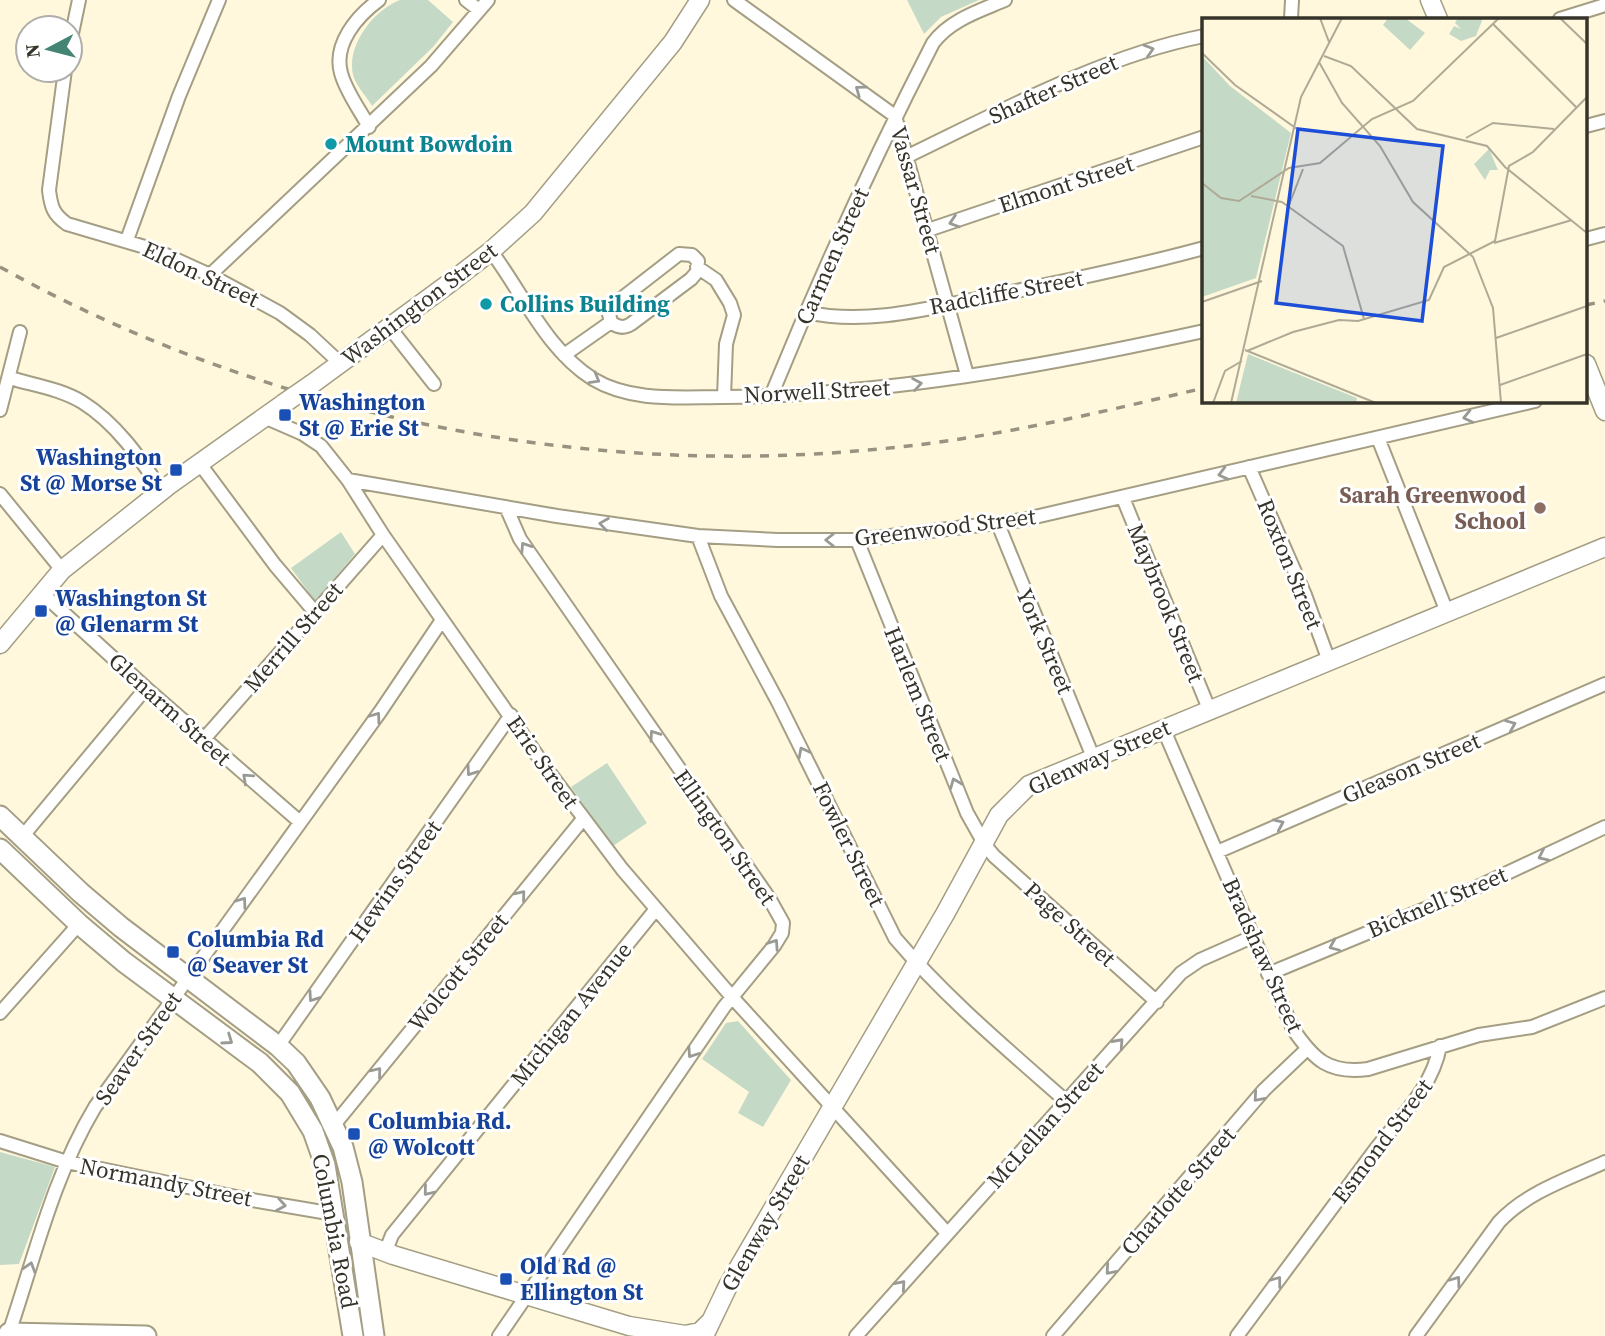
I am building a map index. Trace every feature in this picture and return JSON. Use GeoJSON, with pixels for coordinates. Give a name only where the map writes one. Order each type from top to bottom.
{"type":"FeatureCollection","features":[{"type":"Feature","properties":{"kind":"main road","name":"Columbia Road"},"geometry":{"type":"LineString","coordinates":[[0,816],[81,893],[278,1046],[296,1063],[334,1125],[350,1170],[374,1336]]}},
{"type":"Feature","properties":{"kind":"main road","name":"Columbia Road"},"geometry":{"type":"LineString","coordinates":[[0,849],[79,923],[173,1000],[260,1063],[290,1093],[318,1142],[325,1165],[353,1336]]}},
{"type":"Feature","properties":{"kind":"main road"},"geometry":{"type":"LineString","coordinates":[[7,1334],[146,1336]]}},
{"type":"Feature","properties":{"kind":"street"},"geometry":{"type":"LineString","coordinates":[[127,240],[179,96],[219,0]]}},
{"type":"Feature","properties":{"kind":"street"},"geometry":{"type":"LineString","coordinates":[[369,127],[341,75],[339,61],[342,43],[354,24],[379,0]]}},
{"type":"Feature","properties":{"kind":"street"},"geometry":{"type":"LineString","coordinates":[[210,275],[431,66],[484,5],[466,0]]}},
{"type":"Feature","properties":{"kind":"street","name":"Washington Street"},"geometry":{"type":"LineString","coordinates":[[0,644],[62,570],[162,491],[390,328],[491,251],[533,213],[673,42],[700,0]]}},
{"type":"Feature","properties":{"kind":"street","name":"Vassar Street"},"geometry":{"type":"LineString","coordinates":[[734,0],[895,116],[967,375]]}},
{"type":"Feature","properties":{"kind":"street","name":"Carmen Street"},"geometry":{"type":"LineString","coordinates":[[771,396],[895,116],[933,43],[942,30],[1005,0]]}},
{"type":"Feature","properties":{"kind":"street"},"geometry":{"type":"LineString","coordinates":[[1291,18],[1292,0]]}},
{"type":"Feature","properties":{"kind":"street"},"geometry":{"type":"LineString","coordinates":[[1430,0],[1438,18]]}},
{"type":"Feature","properties":{"kind":"street"},"geometry":{"type":"LineString","coordinates":[[1563,18],[1605,5]]}},
{"type":"Feature","properties":{"kind":"street","name":"Shafter Street"},"geometry":{"type":"LineString","coordinates":[[908,156],[1046,91],[1127,57],[1202,37]]}},
{"type":"Feature","properties":{"kind":"street","name":"Eldon Street"},"geometry":{"type":"LineString","coordinates":[[63,84],[49,190],[51,208],[58,218],[67,225],[155,250],[210,275],[280,313],[310,335],[340,363]]}},
{"type":"Feature","properties":{"kind":"street"},"geometry":{"type":"LineString","coordinates":[[1588,125],[1605,121]]}},
{"type":"Feature","properties":{"kind":"street","name":"Elmont Street"},"geometry":{"type":"LineString","coordinates":[[928,230],[1202,138]]}},
{"type":"Feature","properties":{"kind":"street"},"geometry":{"type":"LineString","coordinates":[[1588,238],[1605,234]]}},
{"type":"Feature","properties":{"kind":"street","name":"Radcliffe Street"},"geometry":{"type":"LineString","coordinates":[[806,312],[853,317],[894,314],[1116,270],[1202,248]]}},
{"type":"Feature","properties":{"kind":"street","name":"Norwell Street"},"geometry":{"type":"LineString","coordinates":[[491,251],[564,355],[593,379],[638,395],[771,396],[901,386],[1202,331]]}},
{"type":"Feature","properties":{"kind":"street"},"geometry":{"type":"LineString","coordinates":[[679,254],[692,255],[698,261],[697,272],[691,279],[631,324],[617,327],[611,322],[609,314],[612,306],[679,254]]}},
{"type":"Feature","properties":{"kind":"street"},"geometry":{"type":"LineString","coordinates":[[698,267],[716,279],[734,315],[726,344],[724,397]]}},
{"type":"Feature","properties":{"kind":"street"},"geometry":{"type":"LineString","coordinates":[[564,355],[611,322]]}},
{"type":"Feature","properties":{"kind":"street"},"geometry":{"type":"LineString","coordinates":[[390,328],[434,384]]}},
{"type":"Feature","properties":{"kind":"street"},"geometry":{"type":"LineString","coordinates":[[0,410],[20,332]]}},
{"type":"Feature","properties":{"kind":"street"},"geometry":{"type":"LineString","coordinates":[[1588,368],[1599,398]]}},
{"type":"Feature","properties":{"kind":"street"},"geometry":{"type":"LineString","coordinates":[[10,378],[81,401],[120,434],[162,491]]}},
{"type":"Feature","properties":{"kind":"street","name":"Greenwood Street"},"geometry":{"type":"LineString","coordinates":[[348,480],[698,536],[857,540],[998,524],[1123,498],[1531,402]]}},
{"type":"Feature","properties":{"kind":"street","name":"Erie Street"},"geometry":{"type":"LineString","coordinates":[[264,417],[303,434],[321,446],[348,480],[383,535],[583,819],[732,997],[947,1233]]}},
{"type":"Feature","properties":{"kind":"street"},"geometry":{"type":"LineString","coordinates":[[1378,438],[1447,612]]}},
{"type":"Feature","properties":{"kind":"street"},"geometry":{"type":"LineString","coordinates":[[200,464],[275,565],[314,611]]}},
{"type":"Feature","properties":{"kind":"street","name":"Roxton Street"},"geometry":{"type":"LineString","coordinates":[[1250,467],[1329,661]]}},
{"type":"Feature","properties":{"kind":"street"},"geometry":{"type":"LineString","coordinates":[[0,494],[62,570]]}},
{"type":"Feature","properties":{"kind":"street","name":"Maybrook Street"},"geometry":{"type":"LineString","coordinates":[[1123,498],[1209,709]]}},
{"type":"Feature","properties":{"kind":"street","name":"Ellington Street"},"geometry":{"type":"LineString","coordinates":[[499,1336],[732,997],[774,946],[782,933],[783,923],[520,539],[506,507]]}},
{"type":"Feature","properties":{"kind":"street","name":"York Street"},"geometry":{"type":"LineString","coordinates":[[998,524],[1093,757]]}},
{"type":"Feature","properties":{"kind":"street","name":"Merrill Street"},"geometry":{"type":"LineString","coordinates":[[204,739],[383,535]]}},
{"type":"Feature","properties":{"kind":"street","name":"Fowler Street"},"geometry":{"type":"LineString","coordinates":[[698,536],[720,596],[784,713],[895,938],[978,1024],[1066,1102]]}},
{"type":"Feature","properties":{"kind":"street","name":"Harlem Street"},"geometry":{"type":"LineString","coordinates":[[857,540],[962,801],[985,845]]}},
{"type":"Feature","properties":{"kind":"street","name":"Glenway Street"},"geometry":{"type":"LineString","coordinates":[[706,1330],[985,845],[999,815],[1014,798],[1029,785],[1093,757],[1605,547]]}},
{"type":"Feature","properties":{"kind":"street","name":"Glenarm Street"},"geometry":{"type":"LineString","coordinates":[[43,594],[300,822]]}},
{"type":"Feature","properties":{"kind":"street","name":"Seaver Street"},"geometry":{"type":"LineString","coordinates":[[7,1334],[44,1220],[78,1137],[95,1107],[442,620]]}},
{"type":"Feature","properties":{"kind":"street","name":"Gleason Street"},"geometry":{"type":"LineString","coordinates":[[1217,852],[1605,684]]}},
{"type":"Feature","properties":{"kind":"street"},"geometry":{"type":"LineString","coordinates":[[22,837],[146,688]]}},
{"type":"Feature","properties":{"kind":"street","name":"Hewins Street"},"geometry":{"type":"LineString","coordinates":[[278,1046],[511,715]]}},
{"type":"Feature","properties":{"kind":"street","name":"Bradshaw Street"},"geometry":{"type":"LineString","coordinates":[[1163,728],[1268,974],[1293,1029],[1307,1049],[1322,1063],[1336,1069],[1354,1071],[1440,1046]]}},
{"type":"Feature","properties":{"kind":"street","name":"Wolcott Street"},"geometry":{"type":"LineString","coordinates":[[334,1125],[583,819]]}},
{"type":"Feature","properties":{"kind":"street","name":"Bicknell Street"},"geometry":{"type":"LineString","coordinates":[[1268,974],[1471,890],[1605,827]]}},
{"type":"Feature","properties":{"kind":"street","name":"Page Street"},"geometry":{"type":"LineString","coordinates":[[985,845],[1157,1002]]}},
{"type":"Feature","properties":{"kind":"street","name":"Michigan Avenue"},"geometry":{"type":"LineString","coordinates":[[389,1254],[392,1235],[656,909]]}},
{"type":"Feature","properties":{"kind":"street"},"geometry":{"type":"LineString","coordinates":[[0,1013],[79,923]]}},
{"type":"Feature","properties":{"kind":"street","name":"McLellan Street"},"geometry":{"type":"LineString","coordinates":[[856,1336],[1190,966],[1252,937]]}},
{"type":"Feature","properties":{"kind":"street"},"geometry":{"type":"LineString","coordinates":[[1440,1046],[1479,1035],[1532,1027],[1605,998]]}},
{"type":"Feature","properties":{"kind":"street","name":"Esmond Street"},"geometry":{"type":"LineString","coordinates":[[1237,1336],[1424,1088],[1433,1073],[1440,1046]]}},
{"type":"Feature","properties":{"kind":"street","name":"Charlotte Street"},"geometry":{"type":"LineString","coordinates":[[1053,1336],[1264,1090],[1307,1049]]}},
{"type":"Feature","properties":{"kind":"street","name":"Normandy Street"},"geometry":{"type":"LineString","coordinates":[[0,1141],[67,1162],[334,1214]]}},
{"type":"Feature","properties":{"kind":"street"},"geometry":{"type":"LineString","coordinates":[[1416,1336],[1511,1209],[1529,1196],[1605,1162]]}},
{"type":"Feature","properties":{"kind":"street"},"geometry":{"type":"LineString","coordinates":[[359,1242],[389,1254],[629,1326],[685,1335],[706,1330]]}},
{"type":"Feature","properties":{"kind":"street"},"geometry":{"type":"LineString","coordinates":[[629,1326],[648,1336]]}},
{"type":"Feature","properties":{"kind":"green space"},"geometry":{"type":"Polygon","coordinates":[[[400,0],[428,0],[453,22],[433,47],[372,106],[354,78],[353,55],[371,21],[400,0]]]}},
{"type":"Feature","properties":{"kind":"green space"},"geometry":{"type":"Polygon","coordinates":[[[907,0],[979,0],[941,17],[924,34],[907,0]]]}},
{"type":"Feature","properties":{"kind":"green space"},"geometry":{"type":"Polygon","coordinates":[[[341,532],[355,554],[315,601],[291,568],[341,532]]]}},
{"type":"Feature","properties":{"kind":"green space"},"geometry":{"type":"Polygon","coordinates":[[[607,763],[647,823],[613,846],[571,787],[607,763]]]}},
{"type":"Feature","properties":{"kind":"green space"},"geometry":{"type":"Polygon","coordinates":[[[738,1021],[791,1080],[763,1127],[738,1113],[749,1092],[702,1059],[726,1023],[738,1021]]]}},
{"type":"Feature","properties":{"kind":"green space"},"geometry":{"type":"Polygon","coordinates":[[[0,1152],[55,1167],[19,1264],[0,1265],[0,1152]]]}},
{"type":"Feature","properties":{"kind":"railway"},"geometry":{"type":"LineString","coordinates":[[0,267],[102,318],[207,362],[315,397],[426,424],[538,443],[652,454],[766,456],[879,449],[1002,432],[1202,388]]}},
{"type":"Feature","properties":{"kind":"railway"},"geometry":{"type":"LineString","coordinates":[[1588,305],[1605,301]]}},
{"type":"Feature","properties":{"kind":"place","name":"Mount Bowdoin"},"geometry":{"type":"Point","coordinates":[331,144]}},
{"type":"Feature","properties":{"kind":"place","name":"Collins Building"},"geometry":{"type":"Point","coordinates":[486,304]}},
{"type":"Feature","properties":{"kind":"place","name":"Washington St @ Erie St"},"geometry":{"type":"Point","coordinates":[285,415]}},
{"type":"Feature","properties":{"kind":"place","name":"Washington St @ Morse St"},"geometry":{"type":"Point","coordinates":[176,470]}},
{"type":"Feature","properties":{"kind":"place","name":"Sarah Greenwood School"},"geometry":{"type":"Point","coordinates":[1540,508]}},
{"type":"Feature","properties":{"kind":"place","name":"Washington St @ Glenarm St"},"geometry":{"type":"Point","coordinates":[41,611]}},
{"type":"Feature","properties":{"kind":"place","name":"Columbia Rd @ Seaver St"},"geometry":{"type":"Point","coordinates":[173,952]}},
{"type":"Feature","properties":{"kind":"place","name":"Columbia Rd. @ Wolcott"},"geometry":{"type":"Point","coordinates":[354,1134]}},
{"type":"Feature","properties":{"kind":"place","name":"Old Rd @ Ellington St"},"geometry":{"type":"Point","coordinates":[506,1279]}}]}
